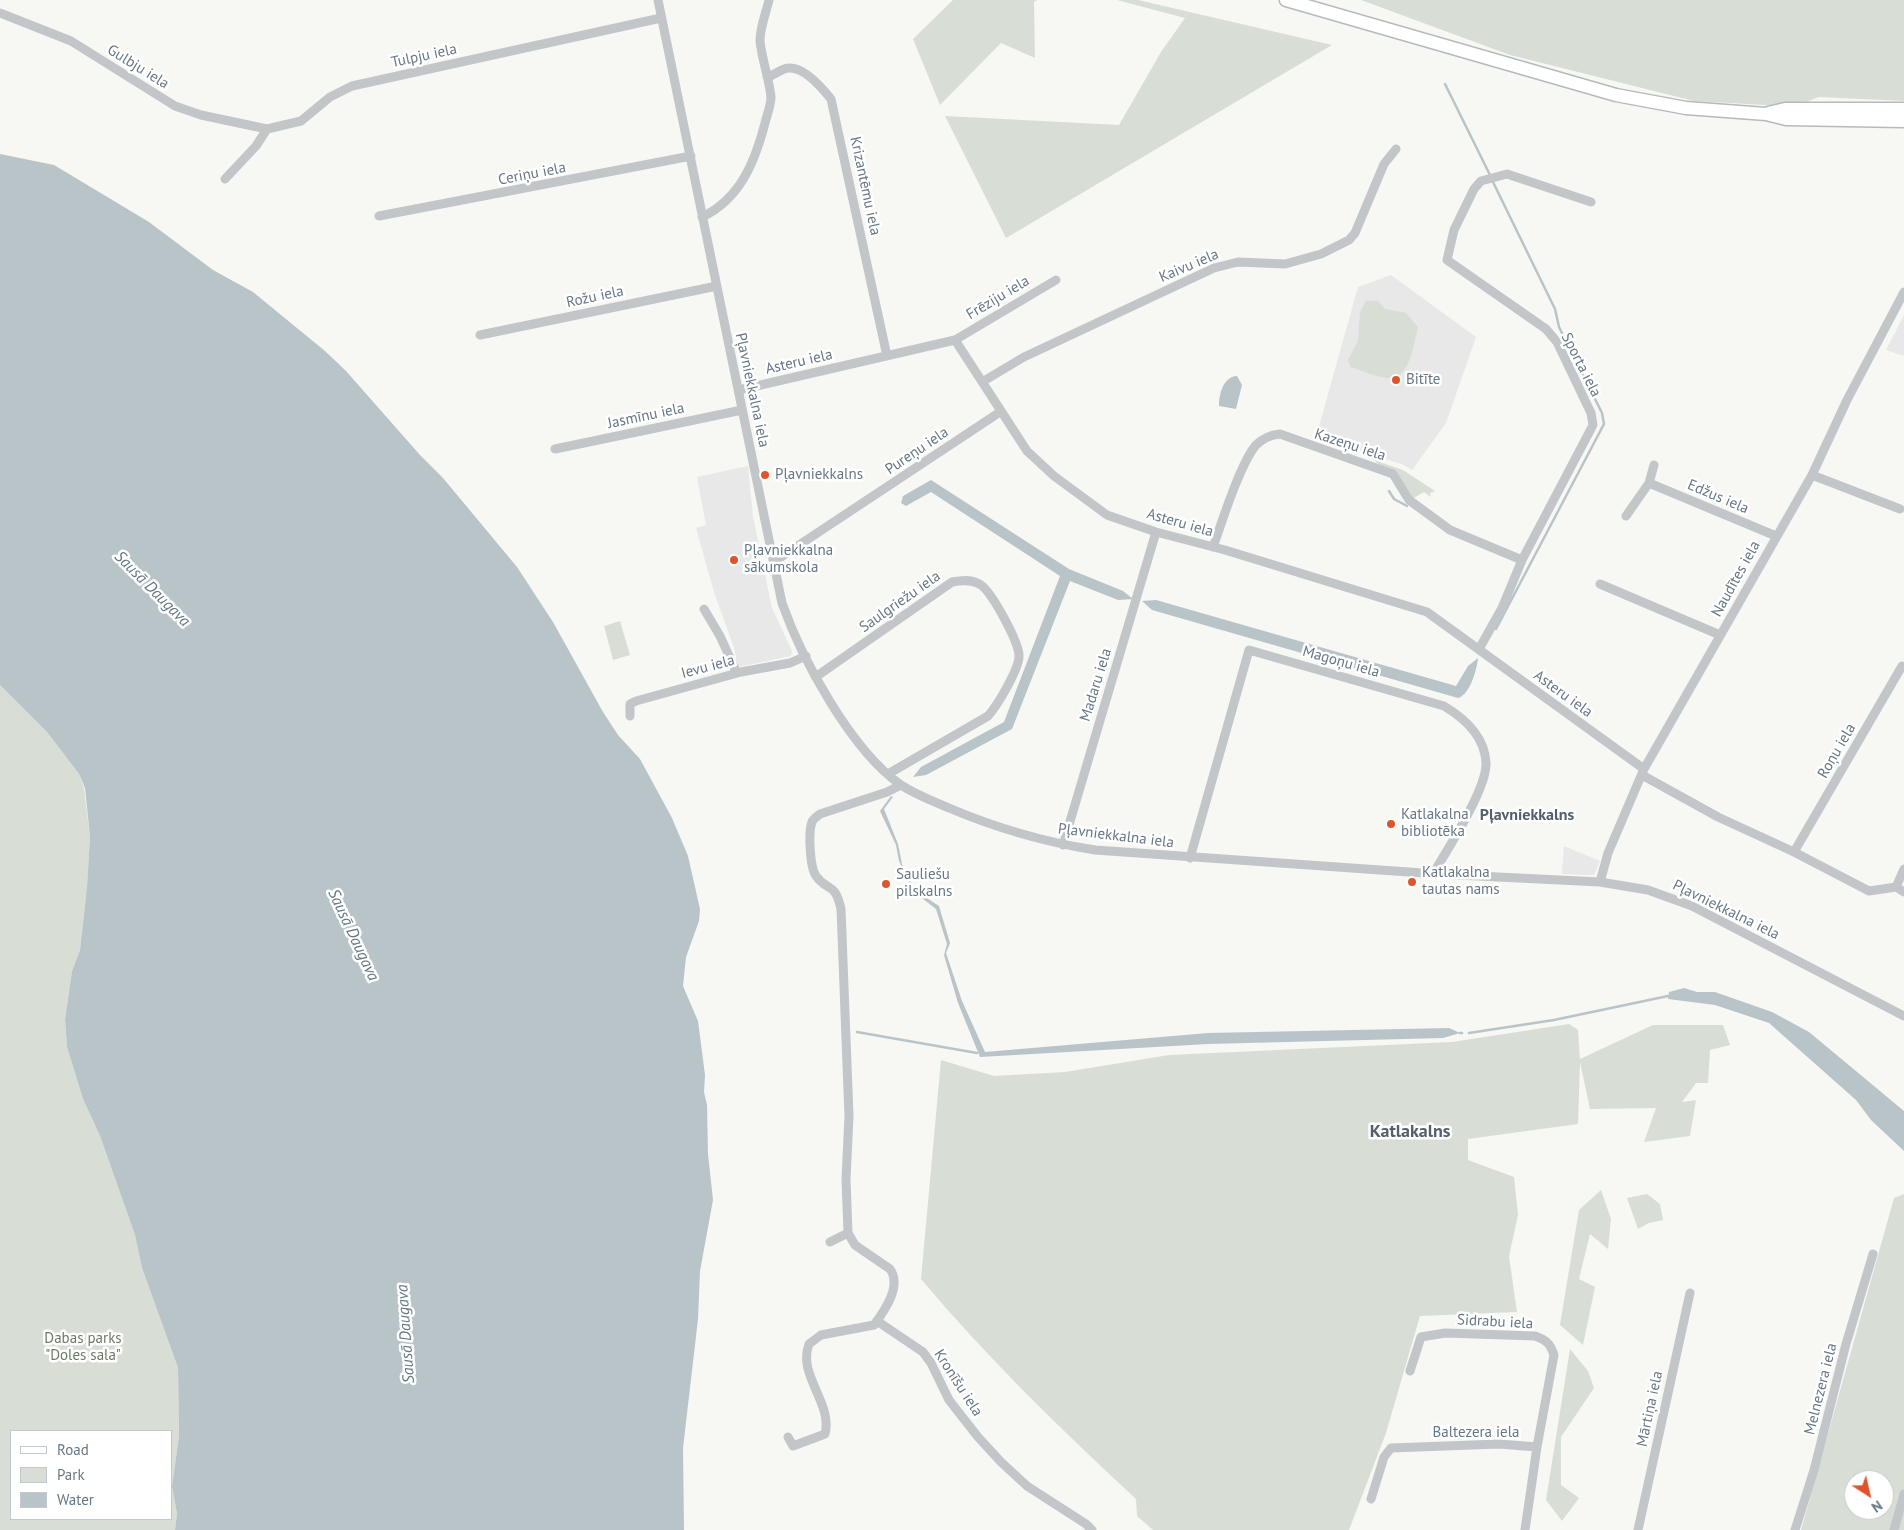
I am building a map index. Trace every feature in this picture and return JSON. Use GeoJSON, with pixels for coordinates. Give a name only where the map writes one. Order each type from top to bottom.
{"type":"FeatureCollection","features":[{"type":"Feature","properties":{"kind":"main road"},"geometry":{"type":"LineString","coordinates":[[1286,0],[1616,95],[1686,108],[1766,114],[1786,119],[1904,121]]}},
{"type":"Feature","properties":{"kind":"main road"},"geometry":{"type":"LineString","coordinates":[[1766,114],[1785,109],[1904,109]]}},
{"type":"Feature","properties":{"kind":"street","name":"Pļavniekkalna iela"},"geometry":{"type":"LineString","coordinates":[[658,0],[739,390],[777,586],[789,624],[854,739],[901,785],[915,794],[989,824],[1063,845],[1190,858],[1433,874],[1600,882],[1648,890],[1692,906],[1904,1016]]}},
{"type":"Feature","properties":{"kind":"street"},"geometry":{"type":"LineString","coordinates":[[702,217],[729,200],[741,186],[760,143],[771,99],[760,41],[761,29],[769,0]]}},
{"type":"Feature","properties":{"kind":"street","name":"Gulbju iela"},"geometry":{"type":"LineString","coordinates":[[0,13],[71,41],[175,106],[201,115],[267,129]]}},
{"type":"Feature","properties":{"kind":"street","name":"Tulpju iela"},"geometry":{"type":"LineString","coordinates":[[267,129],[300,121],[330,97],[352,86],[661,18]]}},
{"type":"Feature","properties":{"kind":"street","name":"Krizantēmu iela"},"geometry":{"type":"LineString","coordinates":[[767,77],[787,68],[793,68],[811,78],[831,99],[887,356]]}},
{"type":"Feature","properties":{"kind":"street"},"geometry":{"type":"LineString","coordinates":[[225,180],[256,146],[267,129]]}},
{"type":"Feature","properties":{"kind":"street","name":"Kaivu iela"},"geometry":{"type":"LineString","coordinates":[[982,382],[1024,356],[1214,268],[1238,262],[1285,264],[1338,247],[1355,233],[1384,164],[1396,149]]}},
{"type":"Feature","properties":{"kind":"street","name":"Ceriņu iela"},"geometry":{"type":"LineString","coordinates":[[379,216],[691,156]]}},
{"type":"Feature","properties":{"kind":"street","name":"Sporta iela"},"geometry":{"type":"LineString","coordinates":[[1479,649],[1502,608],[1522,560],[1592,425],[1590,413],[1557,342],[1546,328],[1447,260],[1454,230],[1474,189],[1481,181],[1506,174],[1591,202]]}},
{"type":"Feature","properties":{"kind":"street","name":"Frēziju iela"},"geometry":{"type":"LineString","coordinates":[[955,340],[1056,280]]}},
{"type":"Feature","properties":{"kind":"street","name":"Rožu iela"},"geometry":{"type":"LineString","coordinates":[[480,335],[717,286]]}},
{"type":"Feature","properties":{"kind":"street","name":"Naudītes iela"},"geometry":{"type":"LineString","coordinates":[[1600,882],[1608,852],[1643,772],[1812,475],[1848,400],[1904,292]]}},
{"type":"Feature","properties":{"kind":"street","name":"Asteru iela"},"geometry":{"type":"LineString","coordinates":[[739,390],[955,340],[1027,451],[1039,464],[1083,499],[1107,515],[1156,532],[1213,547],[1427,612],[1643,772],[1718,817],[1794,852],[1869,891],[1900,890]]}},
{"type":"Feature","properties":{"kind":"street","name":"Jasmīnu iela"},"geometry":{"type":"LineString","coordinates":[[555,449],[742,410]]}},
{"type":"Feature","properties":{"kind":"street","name":"Pureņu iela"},"geometry":{"type":"LineString","coordinates":[[772,560],[781,557],[1000,412]]}},
{"type":"Feature","properties":{"kind":"street","name":"Kazeņu iela"},"geometry":{"type":"LineString","coordinates":[[1213,547],[1243,469],[1255,446],[1263,438],[1271,434],[1280,434],[1393,474],[1409,500],[1450,530],[1522,560]]}},
{"type":"Feature","properties":{"kind":"street"},"geometry":{"type":"LineString","coordinates":[[1626,516],[1649,483],[1654,465]]}},
{"type":"Feature","properties":{"kind":"street"},"geometry":{"type":"LineString","coordinates":[[1812,475],[1900,509]]}},
{"type":"Feature","properties":{"kind":"street","name":"Edžus iela"},"geometry":{"type":"LineString","coordinates":[[1649,483],[1776,536]]}},
{"type":"Feature","properties":{"kind":"street","name":"Madaru iela"},"geometry":{"type":"LineString","coordinates":[[1063,845],[1156,532]]}},
{"type":"Feature","properties":{"kind":"street","name":"Saulgriežu iela"},"geometry":{"type":"LineString","coordinates":[[817,676],[952,582],[966,579],[982,586],[1014,634],[1020,657],[999,703],[988,716],[888,774]]}},
{"type":"Feature","properties":{"kind":"street"},"geometry":{"type":"LineString","coordinates":[[1600,584],[1720,635]]}},
{"type":"Feature","properties":{"kind":"street"},"geometry":{"type":"LineString","coordinates":[[704,609],[728,652],[735,669],[734,674]]}},
{"type":"Feature","properties":{"kind":"street","name":"Magoņu iela"},"geometry":{"type":"LineString","coordinates":[[1190,858],[1250,650],[1444,706],[1463,717],[1478,738],[1486,763],[1474,801],[1433,874]]}},
{"type":"Feature","properties":{"kind":"street","name":"Ievu iela"},"geometry":{"type":"LineString","coordinates":[[630,716],[630,704],[636,701],[734,674],[790,663],[806,656]]}},
{"type":"Feature","properties":{"kind":"street","name":"Roņu iela"},"geometry":{"type":"LineString","coordinates":[[1794,852],[1902,666],[1904,668]]}},
{"type":"Feature","properties":{"kind":"street"},"geometry":{"type":"LineString","coordinates":[[788,1437],[793,1446],[813,1440],[824,1434],[828,1423],[825,1408],[808,1366],[806,1355],[809,1344],[821,1335],[868,1328],[877,1322],[895,1288],[894,1275],[890,1269],[855,1245],[848,1234],[846,1179],[849,1116],[841,909],[835,891],[819,880],[811,868],[810,829],[812,820],[820,814],[887,792],[901,785]]}},
{"type":"Feature","properties":{"kind":"street"},"geometry":{"type":"LineString","coordinates":[[1900,890],[1904,869]]}},
{"type":"Feature","properties":{"kind":"street"},"geometry":{"type":"LineString","coordinates":[[830,1242],[848,1234]]}},
{"type":"Feature","properties":{"kind":"street","name":"Melnezera iela"},"geometry":{"type":"LineString","coordinates":[[1795,1530],[1814,1470],[1846,1344],[1873,1254]]}},
{"type":"Feature","properties":{"kind":"street","name":"Mārtiņa iela"},"geometry":{"type":"LineString","coordinates":[[1638,1530],[1690,1294]]}},
{"type":"Feature","properties":{"kind":"street","name":"Kronīšu iela"},"geometry":{"type":"LineString","coordinates":[[877,1322],[922,1352],[932,1363],[949,1400],[978,1437],[1001,1462],[1027,1486],[1086,1524],[1092,1530]]}},
{"type":"Feature","properties":{"kind":"street","name":"Sidrabu iela"},"geometry":{"type":"LineString","coordinates":[[1410,1371],[1421,1337],[1445,1333],[1535,1336],[1546,1340],[1551,1346],[1554,1355],[1537,1447]]}},
{"type":"Feature","properties":{"kind":"street","name":"Baltezera iela"},"geometry":{"type":"LineString","coordinates":[[1372,1499],[1384,1457],[1391,1448],[1499,1444],[1537,1447],[1525,1530]]}},
{"type":"Feature","properties":{"kind":"street"},"geometry":{"type":"LineString","coordinates":[[1894,1530],[1904,1494]]}},
{"type":"Feature","properties":{"kind":"shaded area","name":"Bitīte"},"geometry":{"type":"Polygon","coordinates":[[[1391,275],[1476,337],[1446,423],[1412,470],[1404,465],[1316,437],[1358,287],[1391,275]]]}},
{"type":"Feature","properties":{"kind":"shaded area"},"geometry":{"type":"Polygon","coordinates":[[[1904,315],[1904,356],[1886,350],[1904,315]]]}},
{"type":"Feature","properties":{"kind":"shaded area","name":"Pļavniekkalna sākumskola"},"geometry":{"type":"Polygon","coordinates":[[[748,466],[753,517],[772,608],[792,651],[791,656],[738,667],[734,648],[714,592],[696,528],[706,525],[697,477],[748,466]]]}},
{"type":"Feature","properties":{"kind":"shaded area"},"geometry":{"type":"Polygon","coordinates":[[[1564,846],[1600,861],[1594,875],[1562,874],[1564,846]]]}},
{"type":"Feature","properties":{"kind":"green space"},"geometry":{"type":"Polygon","coordinates":[[[953,0],[1037,0],[1034,2],[1035,58],[1001,43],[940,105],[913,39],[953,0]]]}},
{"type":"Feature","properties":{"kind":"green space"},"geometry":{"type":"Polygon","coordinates":[[[1117,0],[1138,0],[1332,45],[1006,238],[945,116],[1119,125],[1161,52],[1185,18],[1117,0]]]}},
{"type":"Feature","properties":{"kind":"green space"},"geometry":{"type":"Polygon","coordinates":[[[1361,0],[1904,0],[1904,101],[1819,97],[1803,103],[1782,106],[1694,101],[1510,55],[1361,0]]]}},
{"type":"Feature","properties":{"kind":"green space"},"geometry":{"type":"Polygon","coordinates":[[[1366,301],[1378,301],[1385,309],[1406,313],[1418,327],[1410,359],[1402,373],[1396,377],[1380,377],[1350,367],[1348,360],[1358,341],[1360,312],[1366,301]]]}},
{"type":"Feature","properties":{"kind":"green space"},"geometry":{"type":"Polygon","coordinates":[[[1374,460],[1403,470],[1435,491],[1430,493],[1431,497],[1424,492],[1412,499],[1396,471],[1378,464],[1374,460]]]}},
{"type":"Feature","properties":{"kind":"green space"},"geometry":{"type":"Polygon","coordinates":[[[620,621],[630,655],[613,660],[604,626],[620,621]]]}},
{"type":"Feature","properties":{"kind":"green space","name":"Dabas parks \"Doles sala\""},"geometry":{"type":"Polygon","coordinates":[[[0,685],[47,732],[79,774],[84,788],[90,837],[87,888],[80,950],[72,971],[65,1019],[67,1047],[83,1099],[100,1136],[135,1235],[142,1268],[178,1368],[179,1436],[172,1486],[177,1514],[175,1530],[0,1530],[0,685]]]}},
{"type":"Feature","properties":{"kind":"green space"},"geometry":{"type":"Polygon","coordinates":[[[1569,1024],[1578,1030],[1580,1059],[1653,1025],[1723,1025],[1730,1045],[1710,1050],[1708,1083],[1696,1083],[1682,1102],[1696,1100],[1690,1136],[1644,1142],[1656,1108],[1590,1109],[1580,1062],[1578,1124],[1468,1139],[1468,1160],[1514,1177],[1518,1215],[1509,1256],[1517,1312],[1420,1316],[1386,1433],[1349,1530],[1153,1530],[1137,1516],[1136,1499],[1025,1392],[972,1337],[921,1279],[941,1060],[994,1076],[1065,1072],[1169,1055],[1452,1042],[1569,1024]]]}},
{"type":"Feature","properties":{"kind":"green space"},"geometry":{"type":"Polygon","coordinates":[[[1601,1190],[1611,1219],[1608,1249],[1590,1234],[1579,1279],[1595,1287],[1583,1345],[1560,1325],[1579,1210],[1601,1190]]]}},
{"type":"Feature","properties":{"kind":"green space"},"geometry":{"type":"Polygon","coordinates":[[[1647,1194],[1660,1204],[1663,1220],[1649,1223],[1638,1229],[1627,1198],[1647,1194]]]}},
{"type":"Feature","properties":{"kind":"green space"},"geometry":{"type":"Polygon","coordinates":[[[1904,1194],[1904,1530],[1801,1530],[1894,1198],[1904,1194]]]}},
{"type":"Feature","properties":{"kind":"green space"},"geometry":{"type":"Polygon","coordinates":[[[1570,1349],[1588,1371],[1594,1388],[1561,1437],[1561,1485],[1579,1498],[1562,1521],[1546,1500],[1570,1349]]]}},
{"type":"Feature","properties":{"kind":"water","name":"Sausā Daugava"},"geometry":{"type":"Polygon","coordinates":[[[0,154],[54,165],[149,222],[213,270],[253,292],[325,351],[346,371],[420,455],[443,478],[517,567],[553,622],[603,712],[618,735],[640,759],[672,818],[688,856],[700,909],[699,921],[686,957],[683,986],[698,1021],[705,1075],[704,1092],[707,1105],[708,1154],[713,1200],[700,1271],[698,1319],[683,1448],[684,1530],[175,1530],[177,1514],[172,1486],[179,1436],[178,1368],[142,1268],[135,1235],[100,1136],[83,1099],[67,1047],[65,1019],[72,971],[80,950],[87,887],[90,837],[85,788],[79,774],[47,732],[0,685],[0,154]]]}},
{"type":"Feature","properties":{"kind":"water"},"geometry":{"type":"Polygon","coordinates":[[[1237,376],[1242,385],[1236,409],[1219,406],[1221,391],[1225,383],[1228,379],[1237,376]]]}},
{"type":"Feature","properties":{"kind":"water"},"geometry":{"type":"Polygon","coordinates":[[[931,480],[1069,569],[1123,591],[1133,599],[1118,600],[1070,581],[1012,729],[926,775],[913,777],[921,767],[1004,722],[1060,576],[931,492],[906,506],[901,503],[903,496],[931,480]]]}},
{"type":"Feature","properties":{"kind":"water"},"geometry":{"type":"Polygon","coordinates":[[[1156,600],[1456,686],[1468,666],[1478,658],[1469,687],[1458,698],[1152,610],[1142,601],[1156,600]]]}},
{"type":"Feature","properties":{"kind":"water"},"geometry":{"type":"Polygon","coordinates":[[[891,796],[893,797],[884,809],[898,844],[902,864],[916,891],[939,906],[950,943],[946,953],[962,1001],[985,1052],[1208,1033],[1449,1028],[1460,1033],[1443,1038],[1208,1044],[980,1057],[958,1003],[944,955],[947,944],[936,909],[914,892],[899,861],[896,845],[880,811],[891,796]]]}},
{"type":"Feature","properties":{"kind":"water"},"geometry":{"type":"Polygon","coordinates":[[[1684,988],[1697,992],[1715,992],[1772,1012],[1809,1032],[1904,1111],[1904,1151],[1871,1120],[1856,1100],[1769,1023],[1715,1005],[1668,999],[1669,992],[1684,988]]]}},
{"type":"Feature","properties":{"kind":"waterway"},"geometry":{"type":"LineString","coordinates":[[1445,84],[1490,175]]}},
{"type":"Feature","properties":{"kind":"waterway"},"geometry":{"type":"LineString","coordinates":[[1492,180],[1555,309],[1559,327],[1602,413],[1604,424],[1496,629]]}},
{"type":"Feature","properties":{"kind":"waterway"},"geometry":{"type":"LineString","coordinates":[[1389,491],[1394,499],[1407,506]]}},
{"type":"Feature","properties":{"kind":"waterway"},"geometry":{"type":"LineString","coordinates":[[1469,1033],[1554,1020],[1668,996]]}},
{"type":"Feature","properties":{"kind":"waterway"},"geometry":{"type":"LineString","coordinates":[[857,1032],[977,1053]]}},
{"type":"Feature","properties":{"kind":"place","name":"Bitīte"},"geometry":{"type":"Point","coordinates":[1396,380]}},
{"type":"Feature","properties":{"kind":"place","name":"Pļavniekkalns"},"geometry":{"type":"Point","coordinates":[765,475]}},
{"type":"Feature","properties":{"kind":"place","name":"Pļavniekkalna sākumskola"},"geometry":{"type":"Point","coordinates":[734,560]}},
{"type":"Feature","properties":{"kind":"place","name":"Katlakalna bibliotēka"},"geometry":{"type":"Point","coordinates":[1391,824]}},
{"type":"Feature","properties":{"kind":"place","name":"Katlakalna tautas nams"},"geometry":{"type":"Point","coordinates":[1412,882]}},
{"type":"Feature","properties":{"kind":"place","name":"Sauliešu pilskalns"},"geometry":{"type":"Point","coordinates":[886,884]}},
{"type":"Feature","properties":{"kind":"district","name":"Pļavniekkalns"},"geometry":{"type":"Point","coordinates":[1527,815]}},
{"type":"Feature","properties":{"kind":"district","name":"Katlakalns"},"geometry":{"type":"Point","coordinates":[1410,1132]}}]}
